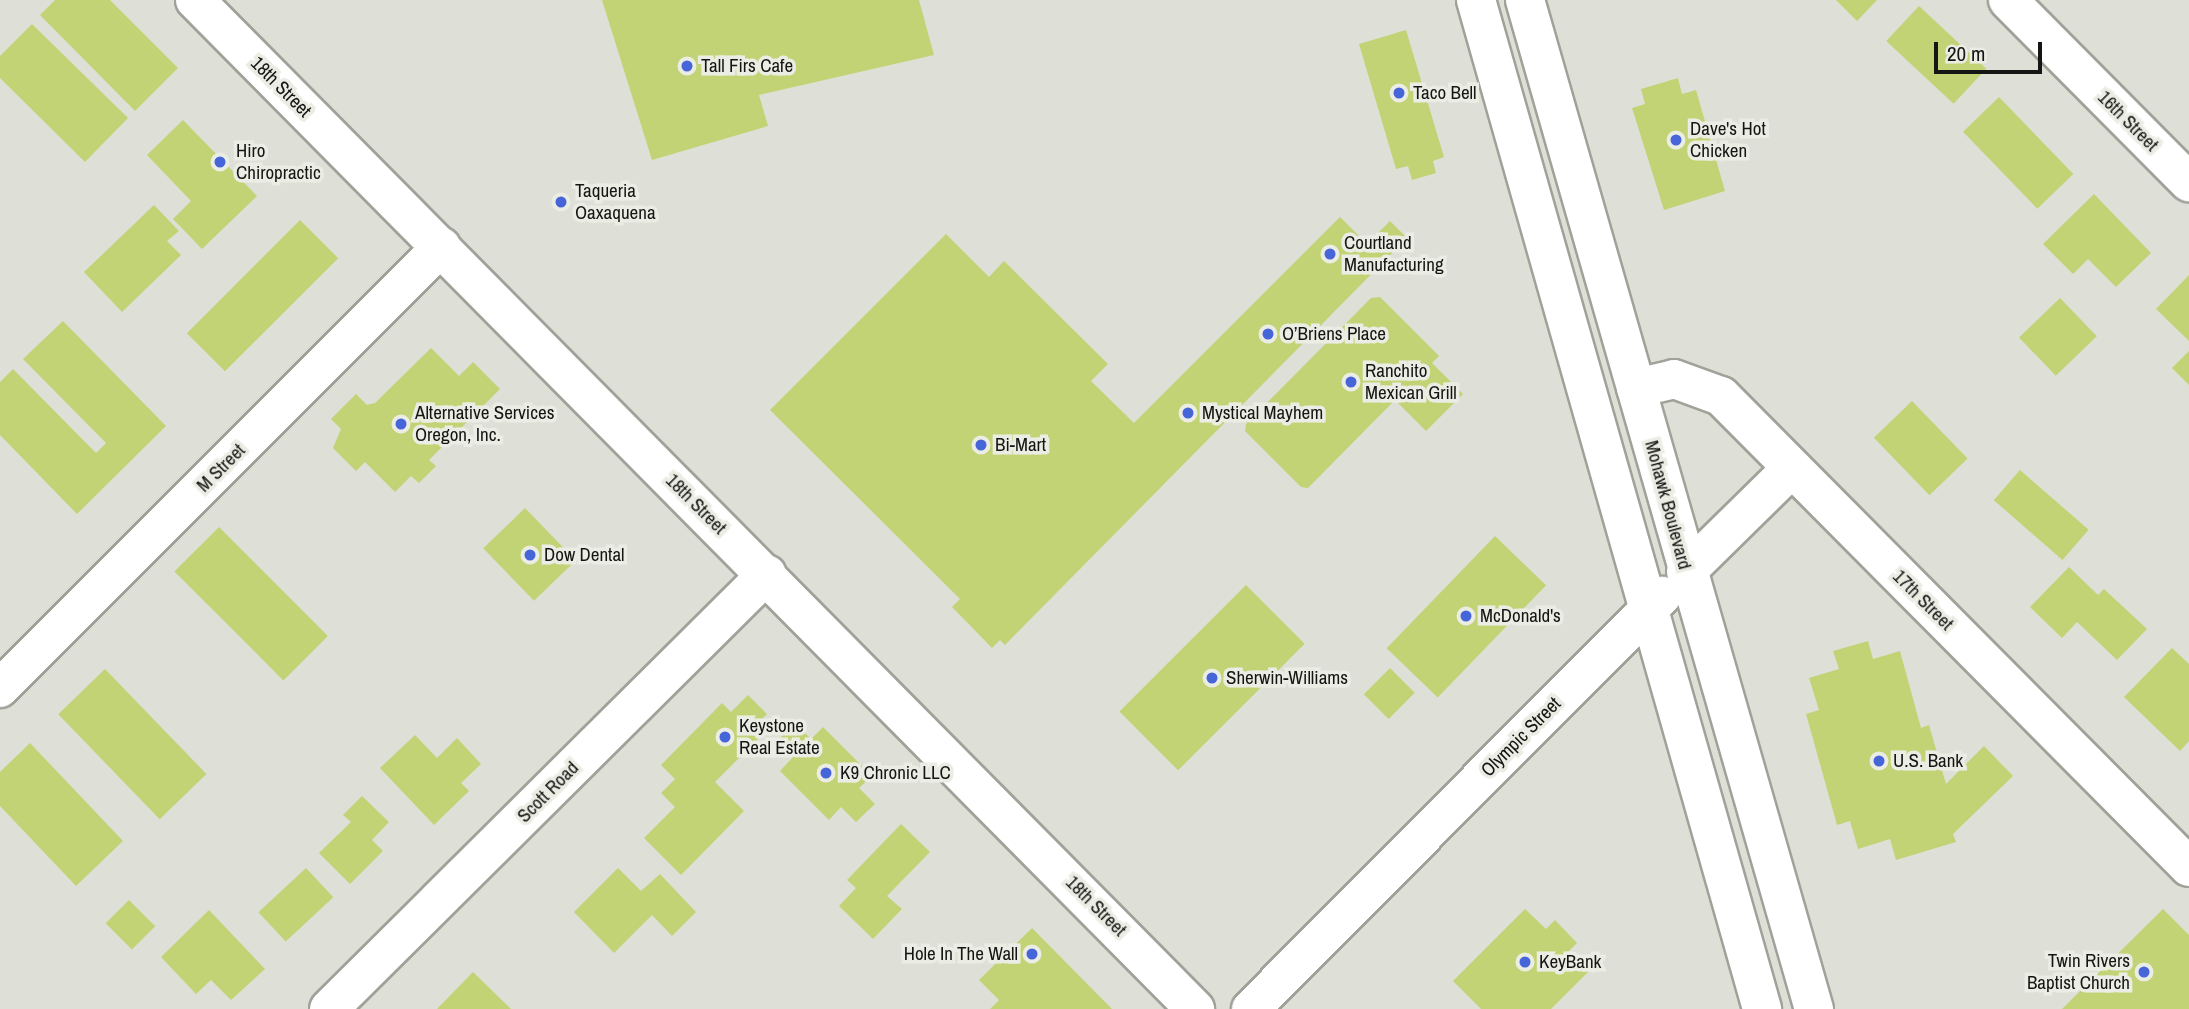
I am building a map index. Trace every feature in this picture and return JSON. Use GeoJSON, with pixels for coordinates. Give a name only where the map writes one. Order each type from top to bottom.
{"type":"FeatureCollection","features":[{"type":"Feature","properties":{"kind":"street","name":"18th Street"},"geometry":{"type":"LineString","coordinates":[[195,0],[1195,1009]]}},
{"type":"Feature","properties":{"kind":"street"},"geometry":{"type":"LineString","coordinates":[[1476,0],[1762,1009]]}},
{"type":"Feature","properties":{"kind":"street","name":"Mohawk Boulevard"},"geometry":{"type":"LineString","coordinates":[[1525,0],[1686,572],[1814,1009]]}},
{"type":"Feature","properties":{"kind":"street","name":"16th Street"},"geometry":{"type":"LineString","coordinates":[[2008,0],[2189,182]]}},
{"type":"Feature","properties":{"kind":"street","name":"M Street"},"geometry":{"type":"LineString","coordinates":[[0,688],[441,247]]}},
{"type":"Feature","properties":{"kind":"street","name":"17th Street"},"geometry":{"type":"LineString","coordinates":[[1636,388],[1674,379],[1704,386],[1792,468],[2189,867]]}},
{"type":"Feature","properties":{"kind":"street","name":"Olympic Street"},"geometry":{"type":"LineString","coordinates":[[1251,1009],[1792,468]]}},
{"type":"Feature","properties":{"kind":"street","name":"Scott Road"},"geometry":{"type":"LineString","coordinates":[[329,1009],[766,574]]}},
{"type":"Feature","properties":{"kind":"building"},"geometry":{"type":"Polygon","coordinates":[[[55,0],[110,0],[178,68],[135,111],[40,15],[55,0]]]}},
{"type":"Feature","properties":{"kind":"building"},"geometry":{"type":"Polygon","coordinates":[[[602,0],[919,0],[934,55],[759,95],[768,126],[652,160],[602,0]]]}},
{"type":"Feature","properties":{"kind":"building"},"geometry":{"type":"Polygon","coordinates":[[[1836,0],[1877,0],[1857,21],[1836,0]]]}},
{"type":"Feature","properties":{"kind":"building"},"geometry":{"type":"Polygon","coordinates":[[[1919,6],[1986,69],[1954,104],[1886,41],[1919,6]]]}},
{"type":"Feature","properties":{"kind":"building"},"geometry":{"type":"Polygon","coordinates":[[[32,24],[128,118],[85,162],[0,78],[0,56],[32,24]]]}},
{"type":"Feature","properties":{"kind":"building","name":"Taco Bell"},"geometry":{"type":"Polygon","coordinates":[[[1406,30],[1444,157],[1433,161],[1436,173],[1412,180],[1408,166],[1396,169],[1359,44],[1406,30]]]}},
{"type":"Feature","properties":{"kind":"building","name":"Dave's Hot Chicken"},"geometry":{"type":"Polygon","coordinates":[[[1678,78],[1682,94],[1696,90],[1725,191],[1664,210],[1632,108],[1645,104],[1641,89],[1678,78]]]}},
{"type":"Feature","properties":{"kind":"building"},"geometry":{"type":"Polygon","coordinates":[[[1999,97],[2073,174],[2037,209],[1963,132],[1999,97]]]}},
{"type":"Feature","properties":{"kind":"building"},"geometry":{"type":"Polygon","coordinates":[[[183,120],[257,196],[202,249],[173,219],[191,201],[147,155],[183,120]]]}},
{"type":"Feature","properties":{"kind":"building"},"geometry":{"type":"Polygon","coordinates":[[[2094,194],[2151,253],[2116,287],[2088,259],[2073,274],[2043,244],[2094,194]]]}},
{"type":"Feature","properties":{"kind":"building"},"geometry":{"type":"Polygon","coordinates":[[[154,205],[179,231],[167,241],[181,255],[122,312],[84,272],[154,205]]]}},
{"type":"Feature","properties":{"kind":"building","name":"Bi-Mart"},"geometry":{"type":"Polygon","coordinates":[[[1340,217],[1367,244],[1390,221],[1407,238],[1005,645],[1000,640],[992,648],[952,607],[960,599],[770,410],[946,234],[989,277],[1004,261],[1108,364],[1091,381],[1134,423],[1340,217]]]}},
{"type":"Feature","properties":{"kind":"building"},"geometry":{"type":"Polygon","coordinates":[[[300,220],[338,258],[225,371],[187,333],[300,220]]]}},
{"type":"Feature","properties":{"kind":"building"},"geometry":{"type":"Polygon","coordinates":[[[2189,275],[2189,341],[2156,309],[2189,275]]]}},
{"type":"Feature","properties":{"kind":"building","name":"Ranchito Mexican Grill"},"geometry":{"type":"Polygon","coordinates":[[[1380,297],[1439,356],[1432,363],[1463,394],[1426,431],[1395,400],[1308,488],[1301,487],[1245,431],[1246,424],[1371,298],[1380,297]]]}},
{"type":"Feature","properties":{"kind":"building"},"geometry":{"type":"Polygon","coordinates":[[[2060,298],[2097,336],[2056,376],[2019,338],[2060,298]]]}},
{"type":"Feature","properties":{"kind":"building"},"geometry":{"type":"Polygon","coordinates":[[[63,321],[166,426],[77,514],[0,435],[0,382],[13,369],[96,453],[106,443],[23,359],[63,321]]]}},
{"type":"Feature","properties":{"kind":"building","name":"Alternative Services Oregon, Inc."},"geometry":{"type":"Polygon","coordinates":[[[431,348],[459,376],[473,362],[500,389],[429,460],[436,466],[419,483],[411,476],[395,492],[365,462],[356,471],[333,448],[341,429],[331,419],[356,394],[367,405],[375,403],[431,348]]]}},
{"type":"Feature","properties":{"kind":"building"},"geometry":{"type":"Polygon","coordinates":[[[2189,351],[2189,385],[2172,368],[2189,351]]]}},
{"type":"Feature","properties":{"kind":"building"},"geometry":{"type":"Polygon","coordinates":[[[1912,401],[1968,459],[1929,495],[1874,438],[1912,401]]]}},
{"type":"Feature","properties":{"kind":"building"},"geometry":{"type":"Polygon","coordinates":[[[2020,470],[2089,530],[2062,560],[1994,500],[2020,470]]]}},
{"type":"Feature","properties":{"kind":"building","name":"Dow Dental"},"geometry":{"type":"Polygon","coordinates":[[[525,508],[576,561],[534,601],[483,548],[525,508]]]}},
{"type":"Feature","properties":{"kind":"building"},"geometry":{"type":"Polygon","coordinates":[[[219,527],[328,636],[283,680],[174,572],[219,527]]]}},
{"type":"Feature","properties":{"kind":"building","name":"McDonald's"},"geometry":{"type":"Polygon","coordinates":[[[1495,536],[1546,585],[1438,698],[1387,648],[1495,536]]]}},
{"type":"Feature","properties":{"kind":"building"},"geometry":{"type":"Polygon","coordinates":[[[2069,567],[2098,595],[2104,589],[2147,629],[2117,660],[2077,622],[2062,638],[2030,607],[2069,567]]]}},
{"type":"Feature","properties":{"kind":"building","name":"Sherwin-Williams"},"geometry":{"type":"Polygon","coordinates":[[[1246,585],[1305,644],[1178,770],[1119,712],[1246,585]]]}},
{"type":"Feature","properties":{"kind":"building","name":"U.S. Bank"},"geometry":{"type":"Polygon","coordinates":[[[1868,641],[1873,659],[1900,651],[1921,728],[1929,725],[1946,784],[1984,746],[2013,776],[1953,834],[1956,842],[1896,860],[1890,839],[1858,849],[1850,821],[1837,825],[1806,714],[1819,710],[1809,678],[1839,669],[1833,651],[1868,641]]]}},
{"type":"Feature","properties":{"kind":"building"},"geometry":{"type":"Polygon","coordinates":[[[2172,648],[2189,664],[2189,741],[2180,751],[2124,697],[2172,648]]]}},
{"type":"Feature","properties":{"kind":"building"},"geometry":{"type":"Polygon","coordinates":[[[1390,668],[1415,693],[1389,719],[1364,694],[1390,668]]]}},
{"type":"Feature","properties":{"kind":"building"},"geometry":{"type":"Polygon","coordinates":[[[105,669],[206,774],[160,819],[58,714],[105,669]]]}},
{"type":"Feature","properties":{"kind":"building"},"geometry":{"type":"Polygon","coordinates":[[[748,695],[767,714],[750,731],[758,739],[715,782],[744,811],[681,875],[644,838],[675,807],[661,793],[675,779],[661,765],[722,703],[731,712],[748,695]]]}},
{"type":"Feature","properties":{"kind":"building","name":"K9 Chronic LLC"},"geometry":{"type":"Polygon","coordinates":[[[795,723],[811,739],[823,727],[872,776],[859,788],[875,804],[856,822],[841,807],[829,820],[780,771],[793,757],[777,741],[795,723]]]}},
{"type":"Feature","properties":{"kind":"building"},"geometry":{"type":"Polygon","coordinates":[[[415,735],[437,758],[457,738],[481,764],[461,783],[469,791],[434,825],[380,768],[415,735]]]}},
{"type":"Feature","properties":{"kind":"building"},"geometry":{"type":"Polygon","coordinates":[[[30,743],[123,841],[76,886],[0,806],[0,772],[30,743]]]}},
{"type":"Feature","properties":{"kind":"building"},"geometry":{"type":"Polygon","coordinates":[[[362,796],[389,822],[372,840],[383,851],[350,884],[319,853],[351,822],[343,815],[362,796]]]}},
{"type":"Feature","properties":{"kind":"building"},"geometry":{"type":"Polygon","coordinates":[[[901,824],[930,852],[887,896],[902,909],[873,939],[839,906],[856,888],[847,880],[901,824]]]}},
{"type":"Feature","properties":{"kind":"building"},"geometry":{"type":"Polygon","coordinates":[[[306,868],[333,897],[286,942],[258,912],[306,868]]]}},
{"type":"Feature","properties":{"kind":"building"},"geometry":{"type":"Polygon","coordinates":[[[618,868],[641,891],[660,874],[696,912],[672,936],[652,915],[614,953],[574,912],[618,868]]]}},
{"type":"Feature","properties":{"kind":"building"},"geometry":{"type":"Polygon","coordinates":[[[129,900],[155,926],[132,949],[106,923],[129,900]]]}},
{"type":"Feature","properties":{"kind":"building","name":"KeyBank"},"geometry":{"type":"Polygon","coordinates":[[[1525,909],[1546,929],[1555,920],[1577,943],[1568,952],[1588,972],[1551,1009],[1481,1009],[1453,981],[1525,909]]]}},
{"type":"Feature","properties":{"kind":"building","name":"Twin Rivers Baptist Church"},"geometry":{"type":"Polygon","coordinates":[[[2163,909],[2189,935],[2189,1009],[2062,1009],[2163,909]]]}},
{"type":"Feature","properties":{"kind":"building"},"geometry":{"type":"Polygon","coordinates":[[[209,910],[265,969],[231,1000],[211,980],[196,994],[161,957],[209,910]]]}},
{"type":"Feature","properties":{"kind":"building","name":"Hole In The Wall"},"geometry":{"type":"Polygon","coordinates":[[[1032,928],[1112,1009],[990,1009],[999,1000],[979,980],[1032,928]]]}},
{"type":"Feature","properties":{"kind":"building"},"geometry":{"type":"Polygon","coordinates":[[[473,972],[511,1009],[437,1009],[473,972]]]}},
{"type":"Feature","properties":{"kind":"place","name":"Tall Firs Cafe"},"geometry":{"type":"Point","coordinates":[687,66]}},
{"type":"Feature","properties":{"kind":"place","name":"Taco Bell"},"geometry":{"type":"Point","coordinates":[1399,93]}},
{"type":"Feature","properties":{"kind":"place","name":"Dave's Hot Chicken"},"geometry":{"type":"Point","coordinates":[1676,140]}},
{"type":"Feature","properties":{"kind":"place","name":"Hiro Chiropractic"},"geometry":{"type":"Point","coordinates":[220,162]}},
{"type":"Feature","properties":{"kind":"place","name":"Taqueria Oaxaquena"},"geometry":{"type":"Point","coordinates":[561,202]}},
{"type":"Feature","properties":{"kind":"place","name":"Courtland Manufacturing"},"geometry":{"type":"Point","coordinates":[1330,254]}},
{"type":"Feature","properties":{"kind":"place","name":"O’Briens Place"},"geometry":{"type":"Point","coordinates":[1268,334]}},
{"type":"Feature","properties":{"kind":"place","name":"Ranchito Mexican Grill"},"geometry":{"type":"Point","coordinates":[1351,382]}},
{"type":"Feature","properties":{"kind":"place","name":"Mystical Mayhem"},"geometry":{"type":"Point","coordinates":[1188,413]}},
{"type":"Feature","properties":{"kind":"place","name":"Alternative Services Oregon, Inc."},"geometry":{"type":"Point","coordinates":[401,424]}},
{"type":"Feature","properties":{"kind":"place","name":"Bi-Mart"},"geometry":{"type":"Point","coordinates":[981,445]}},
{"type":"Feature","properties":{"kind":"place","name":"Dow Dental"},"geometry":{"type":"Point","coordinates":[530,555]}},
{"type":"Feature","properties":{"kind":"place","name":"McDonald's"},"geometry":{"type":"Point","coordinates":[1466,616]}},
{"type":"Feature","properties":{"kind":"place","name":"Sherwin-Williams"},"geometry":{"type":"Point","coordinates":[1212,678]}},
{"type":"Feature","properties":{"kind":"place","name":"Keystone Real Estate"},"geometry":{"type":"Point","coordinates":[725,737]}},
{"type":"Feature","properties":{"kind":"place","name":"U.S. Bank"},"geometry":{"type":"Point","coordinates":[1879,761]}},
{"type":"Feature","properties":{"kind":"place","name":"K9 Chronic LLC"},"geometry":{"type":"Point","coordinates":[826,773]}},
{"type":"Feature","properties":{"kind":"place","name":"Hole In The Wall"},"geometry":{"type":"Point","coordinates":[1032,954]}},
{"type":"Feature","properties":{"kind":"place","name":"KeyBank"},"geometry":{"type":"Point","coordinates":[1525,962]}},
{"type":"Feature","properties":{"kind":"place","name":"Twin Rivers Baptist Church"},"geometry":{"type":"Point","coordinates":[2144,972]}}]}
